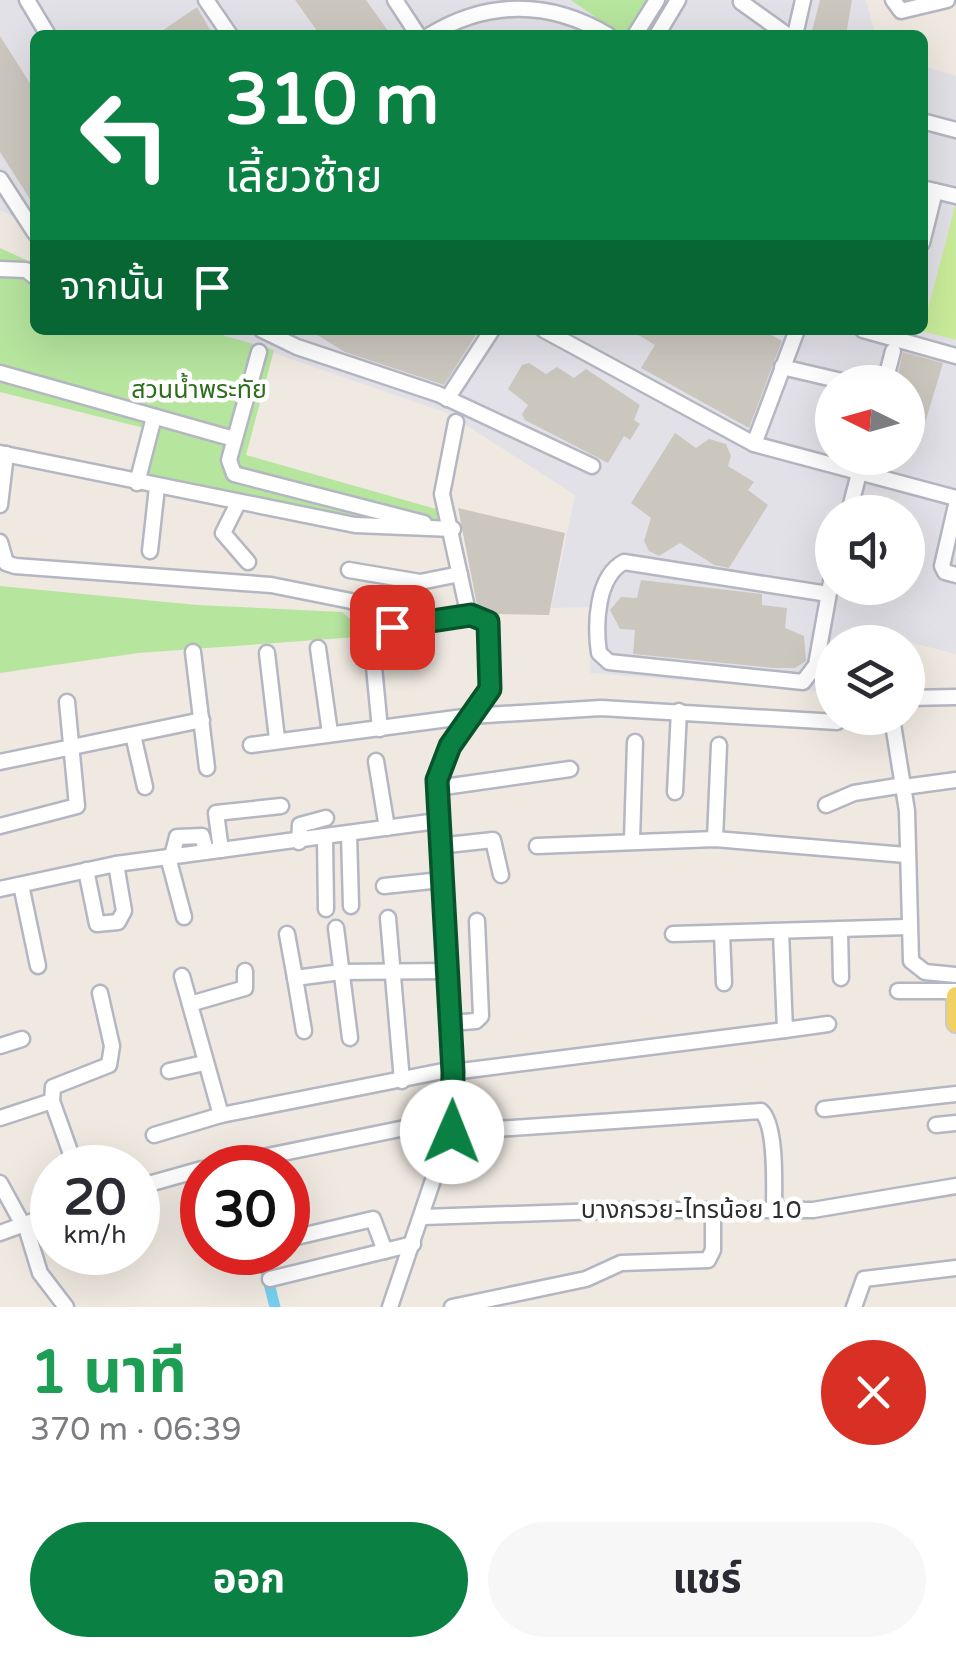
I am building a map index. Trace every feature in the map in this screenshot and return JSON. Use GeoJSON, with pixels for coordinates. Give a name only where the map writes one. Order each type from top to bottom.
{"type":"FeatureCollection","features":[{"type":"Feature","properties":{"kind":"main road"},"geometry":{"type":"LineString","coordinates":[[956,994],[956,1023]]}},
{"type":"Feature","properties":{"kind":"street"},"geometry":{"type":"LineString","coordinates":[[26,0],[45,30]]}},
{"type":"Feature","properties":{"kind":"street"},"geometry":{"type":"LineString","coordinates":[[206,0],[227,30]]}},
{"type":"Feature","properties":{"kind":"street"},"geometry":{"type":"LineString","coordinates":[[395,0],[415,30]]}},
{"type":"Feature","properties":{"kind":"street"},"geometry":{"type":"LineString","coordinates":[[638,30],[657,0]]}},
{"type":"Feature","properties":{"kind":"street"},"geometry":{"type":"LineString","coordinates":[[660,30],[678,0]]}},
{"type":"Feature","properties":{"kind":"street"},"geometry":{"type":"LineString","coordinates":[[796,30],[804,0]]}},
{"type":"Feature","properties":{"kind":"street"},"geometry":{"type":"LineString","coordinates":[[893,0],[901,11],[946,0]]}},
{"type":"Feature","properties":{"kind":"street"},"geometry":{"type":"LineString","coordinates":[[741,2],[779,30]]}},
{"type":"Feature","properties":{"kind":"street"},"geometry":{"type":"LineString","coordinates":[[437,30],[455,17],[490,7],[546,3],[600,30]]}},
{"type":"Feature","properties":{"kind":"street"},"geometry":{"type":"LineString","coordinates":[[928,122],[956,130]]}},
{"type":"Feature","properties":{"kind":"street"},"geometry":{"type":"LineString","coordinates":[[0,179],[30,225]]}},
{"type":"Feature","properties":{"kind":"street"},"geometry":{"type":"LineString","coordinates":[[929,190],[956,196]]}},
{"type":"Feature","properties":{"kind":"street"},"geometry":{"type":"LineString","coordinates":[[0,268],[30,273]]}},
{"type":"Feature","properties":{"kind":"street"},"geometry":{"type":"LineString","coordinates":[[272,335],[297,348],[447,399],[592,466]]}},
{"type":"Feature","properties":{"kind":"street"},"geometry":{"type":"LineString","coordinates":[[447,399],[489,335]]}},
{"type":"Feature","properties":{"kind":"street"},"geometry":{"type":"LineString","coordinates":[[553,335],[754,444],[815,461]]}},
{"type":"Feature","properties":{"kind":"street"},"geometry":{"type":"LineString","coordinates":[[754,444],[794,335]]}},
{"type":"Feature","properties":{"kind":"street"},"geometry":{"type":"LineString","coordinates":[[889,365],[897,341],[956,356]]}},
{"type":"Feature","properties":{"kind":"street"},"geometry":{"type":"LineString","coordinates":[[259,352],[229,460],[234,474],[448,529]]}},
{"type":"Feature","properties":{"kind":"street"},"geometry":{"type":"LineString","coordinates":[[782,367],[815,375]]}},
{"type":"Feature","properties":{"kind":"street"},"geometry":{"type":"LineString","coordinates":[[0,374],[234,439]]}},
{"type":"Feature","properties":{"kind":"street"},"geometry":{"type":"LineString","coordinates":[[137,483],[154,417]]}},
{"type":"Feature","properties":{"kind":"street"},"geometry":{"type":"LineString","coordinates":[[456,422],[442,494],[471,615]]}},
{"type":"Feature","properties":{"kind":"street"},"geometry":{"type":"LineString","coordinates":[[0,505],[3,454],[355,525],[448,529]]}},
{"type":"Feature","properties":{"kind":"street"},"geometry":{"type":"LineString","coordinates":[[863,475],[956,498]]}},
{"type":"Feature","properties":{"kind":"street"},"geometry":{"type":"LineString","coordinates":[[150,551],[158,487]]}},
{"type":"Feature","properties":{"kind":"street"},"geometry":{"type":"LineString","coordinates":[[238,503],[224,533],[248,562]]}},
{"type":"Feature","properties":{"kind":"street"},"geometry":{"type":"LineString","coordinates":[[956,506],[942,566],[956,576]]}},
{"type":"Feature","properties":{"kind":"street"},"geometry":{"type":"LineString","coordinates":[[0,542],[9,565],[272,585],[352,601],[370,629],[471,615],[487,620],[492,676],[488,694],[441,765],[437,788],[453,1125],[390,1307]]}},
{"type":"Feature","properties":{"kind":"street"},"geometry":{"type":"LineString","coordinates":[[624,562],[828,594],[816,666],[804,682],[609,662],[598,653],[596,629],[603,594],[614,569],[624,562]]}},
{"type":"Feature","properties":{"kind":"street"},"geometry":{"type":"LineString","coordinates":[[349,570],[420,582],[460,574]]}},
{"type":"Feature","properties":{"kind":"street"},"geometry":{"type":"LineString","coordinates":[[371,636],[380,729]]}},
{"type":"Feature","properties":{"kind":"street"},"geometry":{"type":"LineString","coordinates":[[318,648],[330,733]]}},
{"type":"Feature","properties":{"kind":"street"},"geometry":{"type":"LineString","coordinates":[[194,652],[207,768]]}},
{"type":"Feature","properties":{"kind":"street"},"geometry":{"type":"LineString","coordinates":[[266,653],[277,739]]}},
{"type":"Feature","properties":{"kind":"street"},"geometry":{"type":"LineString","coordinates":[[925,698],[956,697]]}},
{"type":"Feature","properties":{"kind":"street"},"geometry":{"type":"LineString","coordinates":[[0,826],[77,806],[68,748],[67,702]]}},
{"type":"Feature","properties":{"kind":"street"},"geometry":{"type":"LineString","coordinates":[[251,744],[471,716],[601,708],[815,720]]}},
{"type":"Feature","properties":{"kind":"street"},"geometry":{"type":"LineString","coordinates":[[674,792],[679,710]]}},
{"type":"Feature","properties":{"kind":"street"},"geometry":{"type":"LineString","coordinates":[[0,762],[202,720]]}},
{"type":"Feature","properties":{"kind":"street"},"geometry":{"type":"LineString","coordinates":[[133,735],[145,787]]}},
{"type":"Feature","properties":{"kind":"street"},"geometry":{"type":"LineString","coordinates":[[895,735],[904,786],[908,927],[916,966],[925,972],[956,975]]}},
{"type":"Feature","properties":{"kind":"street"},"geometry":{"type":"LineString","coordinates":[[632,840],[635,742]]}},
{"type":"Feature","properties":{"kind":"street"},"geometry":{"type":"LineString","coordinates":[[715,840],[719,745]]}},
{"type":"Feature","properties":{"kind":"street"},"geometry":{"type":"LineString","coordinates":[[376,761],[387,828]]}},
{"type":"Feature","properties":{"kind":"street"},"geometry":{"type":"LineString","coordinates":[[437,788],[570,769]]}},
{"type":"Feature","properties":{"kind":"street"},"geometry":{"type":"LineString","coordinates":[[826,805],[854,793],[956,780]]}},
{"type":"Feature","properties":{"kind":"street"},"geometry":{"type":"LineString","coordinates":[[214,851],[216,813],[281,806]]}},
{"type":"Feature","properties":{"kind":"street"},"geometry":{"type":"LineString","coordinates":[[299,842],[300,825],[326,818]]}},
{"type":"Feature","properties":{"kind":"street"},"geometry":{"type":"LineString","coordinates":[[0,889],[116,864],[299,842],[436,820]]}},
{"type":"Feature","properties":{"kind":"street"},"geometry":{"type":"LineString","coordinates":[[349,834],[350,906]]}},
{"type":"Feature","properties":{"kind":"street"},"geometry":{"type":"LineString","coordinates":[[325,838],[326,909]]}},
{"type":"Feature","properties":{"kind":"street"},"geometry":{"type":"LineString","coordinates":[[438,846],[493,840],[501,875]]}},
{"type":"Feature","properties":{"kind":"street"},"geometry":{"type":"LineString","coordinates":[[537,846],[715,840],[906,855]]}},
{"type":"Feature","properties":{"kind":"street"},"geometry":{"type":"LineString","coordinates":[[170,856],[184,918]]}},
{"type":"Feature","properties":{"kind":"street"},"geometry":{"type":"LineString","coordinates":[[86,870],[97,924],[118,922],[124,911],[116,864]]}},
{"type":"Feature","properties":{"kind":"street"},"geometry":{"type":"LineString","coordinates":[[384,886],[441,880]]}},
{"type":"Feature","properties":{"kind":"street"},"geometry":{"type":"LineString","coordinates":[[21,884],[38,966]]}},
{"type":"Feature","properties":{"kind":"street"},"geometry":{"type":"LineString","coordinates":[[388,918],[402,1081]]}},
{"type":"Feature","properties":{"kind":"street"},"geometry":{"type":"LineString","coordinates":[[450,1024],[476,1021],[480,1016],[477,921]]}},
{"type":"Feature","properties":{"kind":"street"},"geometry":{"type":"LineString","coordinates":[[673,934],[908,927]]}},
{"type":"Feature","properties":{"kind":"street"},"geometry":{"type":"LineString","coordinates":[[336,928],[350,1038]]}},
{"type":"Feature","properties":{"kind":"street"},"geometry":{"type":"LineString","coordinates":[[840,930],[842,978]]}},
{"type":"Feature","properties":{"kind":"street"},"geometry":{"type":"LineString","coordinates":[[781,932],[784,1030]]}},
{"type":"Feature","properties":{"kind":"street"},"geometry":{"type":"LineString","coordinates":[[287,934],[304,1031]]}},
{"type":"Feature","properties":{"kind":"street"},"geometry":{"type":"LineString","coordinates":[[722,934],[724,983]]}},
{"type":"Feature","properties":{"kind":"street"},"geometry":{"type":"LineString","coordinates":[[190,1004],[245,988],[245,971]]}},
{"type":"Feature","properties":{"kind":"street"},"geometry":{"type":"LineString","coordinates":[[296,978],[341,972],[446,971]]}},
{"type":"Feature","properties":{"kind":"street"},"geometry":{"type":"LineString","coordinates":[[182,976],[221,1115]]}},
{"type":"Feature","properties":{"kind":"street"},"geometry":{"type":"LineString","coordinates":[[898,991],[956,994]]}},
{"type":"Feature","properties":{"kind":"street"},"geometry":{"type":"LineString","coordinates":[[68,1145],[52,1101],[53,1087],[108,1064],[112,1046],[100,993]]}},
{"type":"Feature","properties":{"kind":"street"},"geometry":{"type":"LineString","coordinates":[[154,1135],[221,1115],[453,1070],[828,1024]]}},
{"type":"Feature","properties":{"kind":"street"},"geometry":{"type":"LineString","coordinates":[[0,1046],[22,1039]]}},
{"type":"Feature","properties":{"kind":"street"},"geometry":{"type":"LineString","coordinates":[[169,1071],[204,1063]]}},
{"type":"Feature","properties":{"kind":"street"},"geometry":{"type":"LineString","coordinates":[[824,1109],[956,1094]]}},
{"type":"Feature","properties":{"kind":"street"},"geometry":{"type":"LineString","coordinates":[[0,1118],[52,1101]]}},
{"type":"Feature","properties":{"kind":"street"},"geometry":{"type":"LineString","coordinates":[[310,1150],[453,1125],[760,1111],[767,1116],[773,1153],[774,1210]]}},
{"type":"Feature","properties":{"kind":"street"},"geometry":{"type":"LineString","coordinates":[[936,1125],[956,1123]]}},
{"type":"Feature","properties":{"kind":"street"},"geometry":{"type":"LineString","coordinates":[[0,1183],[24,1224],[40,1273],[66,1307]]}},
{"type":"Feature","properties":{"kind":"street","name":"บางกรวย-ไทรน้อย 10"},"geometry":{"type":"LineString","coordinates":[[423,1217],[829,1208],[956,1186]]}},
{"type":"Feature","properties":{"kind":"street"},"geometry":{"type":"LineString","coordinates":[[452,1307],[586,1279],[621,1262],[708,1260],[713,1250],[712,1210]]}},
{"type":"Feature","properties":{"kind":"street"},"geometry":{"type":"LineString","coordinates":[[310,1234],[373,1219],[384,1251]]}},
{"type":"Feature","properties":{"kind":"street"},"geometry":{"type":"LineString","coordinates":[[0,1233],[30,1222]]}},
{"type":"Feature","properties":{"kind":"street"},"geometry":{"type":"LineString","coordinates":[[270,1278],[413,1244]]}},
{"type":"Feature","properties":{"kind":"street"},"geometry":{"type":"LineString","coordinates":[[854,1307],[864,1280],[956,1268]]}},
{"type":"Feature","properties":{"kind":"shaded area"},"geometry":{"type":"Polygon","coordinates":[[[0,0],[866,0],[874,30],[30,30],[30,225],[0,210],[0,0]]]}},
{"type":"Feature","properties":{"kind":"shaded area"},"geometry":{"type":"Polygon","coordinates":[[[928,68],[956,76],[956,654],[925,646],[925,625],[815,625],[815,691],[590,673],[593,607],[551,608],[575,495],[447,413],[221,335],[928,335],[928,68]]]}},
{"type":"Feature","properties":{"kind":"green space"},"geometry":{"type":"Polygon","coordinates":[[[571,0],[651,0],[633,30],[614,30],[571,0]]]}},
{"type":"Feature","properties":{"kind":"green space"},"geometry":{"type":"Polygon","coordinates":[[[956,203],[956,340],[928,333],[928,308],[956,203]]]}},
{"type":"Feature","properties":{"kind":"green space","name":"สวนน้ำพระทัย"},"geometry":{"type":"Polygon","coordinates":[[[0,248],[30,262],[30,335],[222,335],[274,350],[246,455],[443,511],[439,529],[141,480],[152,430],[0,392],[0,248]]]}},
{"type":"Feature","properties":{"kind":"green space"},"geometry":{"type":"Polygon","coordinates":[[[0,586],[197,605],[342,612],[371,636],[138,653],[0,673],[0,586]]]}},
{"type":"Feature","properties":{"kind":"building"},"geometry":{"type":"Polygon","coordinates":[[[295,0],[366,0],[387,30],[316,30],[295,0]]]}},
{"type":"Feature","properties":{"kind":"building"},"geometry":{"type":"Polygon","coordinates":[[[820,0],[852,0],[847,30],[812,30],[820,0]]]}},
{"type":"Feature","properties":{"kind":"building"},"geometry":{"type":"Polygon","coordinates":[[[197,7],[210,30],[163,30],[197,7]]]}},
{"type":"Feature","properties":{"kind":"building"},"geometry":{"type":"Polygon","coordinates":[[[0,36],[30,83],[30,199],[0,152],[0,36]]]}},
{"type":"Feature","properties":{"kind":"building"},"geometry":{"type":"Polygon","coordinates":[[[317,335],[476,335],[444,385],[345,352],[317,335]]]}},
{"type":"Feature","properties":{"kind":"building"},"geometry":{"type":"Polygon","coordinates":[[[638,335],[772,335],[782,341],[749,428],[641,368],[655,345],[638,335]]]}},
{"type":"Feature","properties":{"kind":"building"},"geometry":{"type":"Polygon","coordinates":[[[903,352],[943,363],[925,423],[925,365],[900,365],[903,352]]]}},
{"type":"Feature","properties":{"kind":"building"},"geometry":{"type":"Polygon","coordinates":[[[529,363],[546,374],[557,367],[574,378],[586,369],[640,405],[634,420],[640,424],[630,440],[624,436],[608,463],[525,420],[522,414],[528,405],[508,389],[522,365],[529,363]]]}},
{"type":"Feature","properties":{"kind":"building"},"geometry":{"type":"Polygon","coordinates":[[[675,433],[696,448],[709,439],[726,444],[731,456],[728,466],[754,482],[748,490],[768,505],[729,568],[714,565],[680,543],[659,556],[649,551],[644,541],[651,518],[631,503],[675,433]]]}},
{"type":"Feature","properties":{"kind":"building"},"geometry":{"type":"Polygon","coordinates":[[[458,508],[565,533],[549,615],[495,614],[477,605],[458,508]]]}},
{"type":"Feature","properties":{"kind":"building"},"geometry":{"type":"Polygon","coordinates":[[[641,580],[762,594],[762,605],[787,608],[785,628],[804,636],[806,661],[795,668],[774,668],[633,654],[635,630],[620,629],[610,610],[621,597],[637,598],[641,580]]]}},
{"type":"Feature","properties":{"kind":"waterway"},"geometry":{"type":"LineString","coordinates":[[267,1275],[275,1307]]}},
{"type":"Feature","properties":{"kind":"route"},"geometry":{"type":"LineString","coordinates":[[392,627],[471,615],[488,622],[492,683],[450,746],[437,780],[436,820],[453,1072],[452,1132]]}}]}
